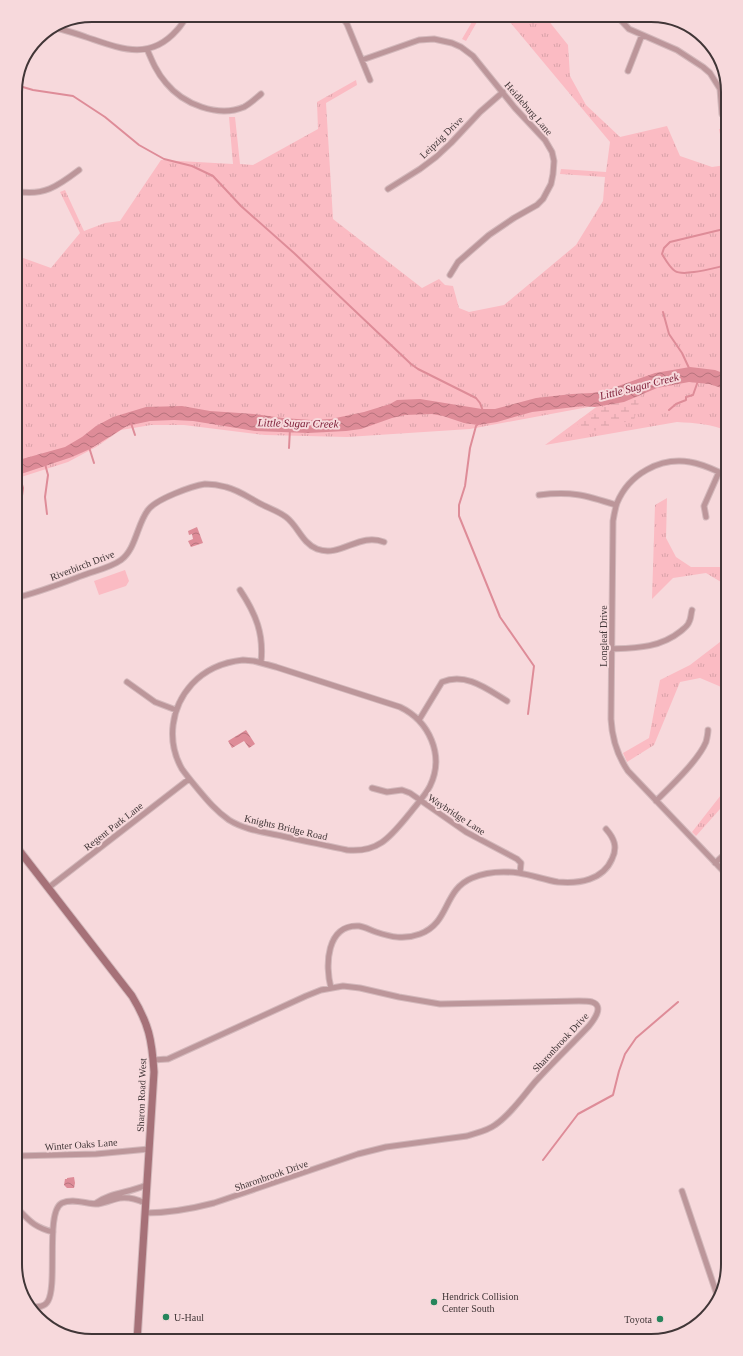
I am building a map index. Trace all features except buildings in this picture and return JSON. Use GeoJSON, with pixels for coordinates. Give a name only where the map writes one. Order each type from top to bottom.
{"type":"FeatureCollection","features":[{"type":"Feature","properties":{"kind":"main road","name":"Sharon Road West"},"geometry":{"type":"LineString","coordinates":[[22,854],[132,996],[143,1016],[150,1037],[153,1060],[137,1334]]}},
{"type":"Feature","properties":{"kind":"street"},"geometry":{"type":"LineString","coordinates":[[61,29],[121,49],[141,50],[164,42],[172,36],[183,22]]}},
{"type":"Feature","properties":{"kind":"street"},"geometry":{"type":"LineString","coordinates":[[346,22],[370,80]]}},
{"type":"Feature","properties":{"kind":"street"},"geometry":{"type":"LineString","coordinates":[[622,22],[629,29],[677,50],[703,67],[710,73],[720,89],[721,102]]}},
{"type":"Feature","properties":{"kind":"street"},"geometry":{"type":"LineString","coordinates":[[628,72],[642,35]]}},
{"type":"Feature","properties":{"kind":"street","name":"Heidleburg Lane"},"geometry":{"type":"LineString","coordinates":[[362,60],[419,40],[429,39],[452,42],[469,53],[549,146],[554,161],[551,184],[546,194],[537,205],[489,235],[458,262],[450,275]]}},
{"type":"Feature","properties":{"kind":"street"},"geometry":{"type":"LineString","coordinates":[[147,48],[156,69],[166,83],[181,97],[201,107],[222,110],[238,109],[249,104],[261,94]]}},
{"type":"Feature","properties":{"kind":"street","name":"Leipzig Drive"},"geometry":{"type":"LineString","coordinates":[[388,189],[436,157],[480,112],[503,92]]}},
{"type":"Feature","properties":{"kind":"street"},"geometry":{"type":"LineString","coordinates":[[22,192],[37,192],[52,189],[79,170]]}},
{"type":"Feature","properties":{"kind":"street","name":"Longleaf Drive"},"geometry":{"type":"LineString","coordinates":[[719,472],[690,462],[674,461],[658,464],[648,468],[633,480],[622,492],[616,505],[612,527],[611,719],[614,744],[623,764],[721,869]]}},
{"type":"Feature","properties":{"kind":"street"},"geometry":{"type":"LineString","coordinates":[[706,517],[704,506],[719,472]]}},
{"type":"Feature","properties":{"kind":"street","name":"Riverbirch Drive"},"geometry":{"type":"LineString","coordinates":[[22,596],[115,564],[125,556],[146,513],[153,504],[164,498],[201,485],[213,484],[232,489],[281,514],[292,523],[302,538],[310,545],[321,550],[334,550],[368,539],[378,539],[384,542]]}},
{"type":"Feature","properties":{"kind":"street"},"geometry":{"type":"LineString","coordinates":[[539,495],[555,493],[582,494],[616,505]]}},
{"type":"Feature","properties":{"kind":"street"},"geometry":{"type":"LineString","coordinates":[[240,590],[252,611],[258,626],[261,643],[261,662]]}},
{"type":"Feature","properties":{"kind":"street"},"geometry":{"type":"LineString","coordinates":[[612,649],[641,648],[664,642],[673,637],[690,622],[692,610]]}},
{"type":"Feature","properties":{"kind":"street","name":"Knights Bridge Road"},"geometry":{"type":"LineString","coordinates":[[243,660],[261,662],[400,707],[408,711],[419,720],[428,732],[436,757],[434,777],[428,790],[396,830],[382,843],[365,850],[347,850],[248,829],[240,826],[221,814],[212,806],[189,779],[181,765],[174,744],[173,721],[179,702],[186,690],[208,671],[218,666],[233,661],[243,660]]}},
{"type":"Feature","properties":{"kind":"street"},"geometry":{"type":"LineString","coordinates":[[419,720],[442,682],[448,679],[468,679],[507,701]]}},
{"type":"Feature","properties":{"kind":"street"},"geometry":{"type":"LineString","coordinates":[[127,682],[152,700],[176,710]]}},
{"type":"Feature","properties":{"kind":"street"},"geometry":{"type":"LineString","coordinates":[[656,801],[694,760],[706,743],[708,730]]}},
{"type":"Feature","properties":{"kind":"street","name":"Regent Park Lane"},"geometry":{"type":"LineString","coordinates":[[48,888],[189,779]]}},
{"type":"Feature","properties":{"kind":"street","name":"Waybridge Lane"},"geometry":{"type":"LineString","coordinates":[[372,788],[387,792],[402,790],[410,793],[466,832],[517,859],[521,863],[520,873]]}},
{"type":"Feature","properties":{"kind":"street"},"geometry":{"type":"LineString","coordinates":[[331,988],[327,970],[329,953],[335,938],[343,931],[359,926],[394,937],[412,937],[420,934],[432,928],[438,922],[453,894],[467,880],[489,873],[520,873],[558,882],[577,882],[594,878],[604,871],[609,865],[615,850],[612,837],[606,828]]}},
{"type":"Feature","properties":{"kind":"street"},"geometry":{"type":"LineString","coordinates":[[715,863],[721,857]]}},
{"type":"Feature","properties":{"kind":"street","name":"Sharonbrook Drive"},"geometry":{"type":"LineString","coordinates":[[145,1213],[181,1211],[214,1203],[374,1149],[454,1138],[481,1132],[497,1124],[589,1026],[598,1013],[597,1006],[592,1002],[538,1001],[440,1004],[354,987],[331,988],[306,996],[168,1059],[153,1060]]}},
{"type":"Feature","properties":{"kind":"street","name":"Winter Oaks Lane"},"geometry":{"type":"LineString","coordinates":[[22,1156],[96,1154],[149,1148]]}},
{"type":"Feature","properties":{"kind":"street"},"geometry":{"type":"LineString","coordinates":[[37,1307],[44,1306],[48,1301],[51,1287],[53,1232],[55,1211],[57,1206],[71,1201],[102,1204],[111,1198],[136,1190],[146,1185]]}},
{"type":"Feature","properties":{"kind":"street"},"geometry":{"type":"LineString","coordinates":[[682,1191],[716,1291]]}},
{"type":"Feature","properties":{"kind":"street"},"geometry":{"type":"LineString","coordinates":[[122,1195],[145,1203]]}},
{"type":"Feature","properties":{"kind":"street"},"geometry":{"type":"LineString","coordinates":[[22,1213],[32,1223],[41,1229],[53,1232]]}},
{"type":"Feature","properties":{"kind":"green space"},"geometry":{"type":"Polygon","coordinates":[[[472,22],[477,22],[466,41],[462,39],[472,22]]]}},
{"type":"Feature","properties":{"kind":"green space"},"geometry":{"type":"Polygon","coordinates":[[[510,22],[550,22],[568,45],[570,76],[586,105],[620,137],[667,126],[680,156],[712,167],[721,166],[721,429],[697,423],[677,422],[545,445],[599,405],[470,429],[347,437],[265,435],[184,425],[151,425],[121,430],[96,447],[68,462],[22,477],[22,258],[51,268],[80,233],[60,192],[65,190],[84,231],[105,223],[120,221],[161,160],[233,164],[229,117],[235,117],[240,164],[253,165],[318,129],[317,102],[356,80],[357,85],[326,103],[333,219],[422,288],[439,279],[445,285],[453,286],[459,308],[469,312],[504,305],[576,245],[603,201],[605,177],[560,174],[561,169],[606,172],[610,142],[510,22]]]}},
{"type":"Feature","properties":{"kind":"green space"},"geometry":{"type":"Polygon","coordinates":[[[719,129],[721,129],[721,139],[719,129]]]}},
{"type":"Feature","properties":{"kind":"green space"},"geometry":{"type":"Polygon","coordinates":[[[641,395],[634,420],[620,423],[613,427],[599,431],[580,429],[578,422],[583,417],[599,411],[603,406],[628,401],[641,395]]]}},
{"type":"Feature","properties":{"kind":"green space"},"geometry":{"type":"Polygon","coordinates":[[[667,498],[666,538],[676,557],[691,567],[721,567],[721,582],[706,573],[673,578],[652,599],[655,505],[667,498]]]}},
{"type":"Feature","properties":{"kind":"green space"},"geometry":{"type":"Polygon","coordinates":[[[125,570],[129,581],[126,586],[99,595],[94,581],[125,570]]]}},
{"type":"Feature","properties":{"kind":"green space"},"geometry":{"type":"Polygon","coordinates":[[[721,641],[721,687],[700,678],[680,682],[654,745],[627,762],[623,753],[649,738],[660,680],[690,665],[721,641]]]}},
{"type":"Feature","properties":{"kind":"green space"},"geometry":{"type":"Polygon","coordinates":[[[721,795],[721,808],[696,836],[692,832],[721,795]]]}},
{"type":"Feature","properties":{"kind":"water","name":"Little Sugar Creek"},"geometry":{"type":"Polygon","coordinates":[[[690,367],[715,370],[721,372],[721,388],[709,384],[689,382],[657,388],[624,402],[595,407],[583,406],[532,412],[497,422],[478,425],[464,423],[432,414],[405,415],[361,429],[308,433],[255,431],[193,421],[150,421],[127,426],[90,449],[72,457],[22,474],[22,459],[65,447],[82,437],[96,426],[113,417],[146,407],[182,406],[210,411],[311,420],[331,419],[364,412],[390,404],[397,400],[420,399],[482,409],[495,409],[536,398],[604,391],[655,373],[690,367]]]}},
{"type":"Feature","properties":{"kind":"water"},"geometry":{"type":"Polygon","coordinates":[[[197,527],[203,543],[191,547],[188,541],[193,539],[192,534],[189,535],[188,531],[197,527]]]}},
{"type":"Feature","properties":{"kind":"water"},"geometry":{"type":"Polygon","coordinates":[[[246,730],[255,744],[249,748],[244,741],[232,748],[228,741],[246,730]]]}},
{"type":"Feature","properties":{"kind":"water"},"geometry":{"type":"Polygon","coordinates":[[[74,1177],[74,1188],[67,1188],[64,1185],[65,1179],[74,1177]]]}},
{"type":"Feature","properties":{"kind":"waterway"},"geometry":{"type":"LineString","coordinates":[[22,87],[33,90],[73,96],[105,117],[139,145],[164,159],[192,166],[213,176],[241,206],[294,253],[411,364],[476,398],[483,411]]}},
{"type":"Feature","properties":{"kind":"waterway"},"geometry":{"type":"LineString","coordinates":[[721,230],[670,242],[664,248],[662,254],[671,268],[679,273],[721,266]]}},
{"type":"Feature","properties":{"kind":"waterway"},"geometry":{"type":"LineString","coordinates":[[663,312],[669,334],[682,353],[689,368]]}},
{"type":"Feature","properties":{"kind":"waterway"},"geometry":{"type":"LineString","coordinates":[[669,410],[676,404],[686,400],[686,397],[693,395],[698,381]]}},
{"type":"Feature","properties":{"kind":"waterway"},"geometry":{"type":"LineString","coordinates":[[131,423],[135,435]]}},
{"type":"Feature","properties":{"kind":"waterway"},"geometry":{"type":"LineString","coordinates":[[479,423],[476,426],[470,448],[465,486],[459,505],[459,516],[500,617],[534,666],[528,714]]}},
{"type":"Feature","properties":{"kind":"waterway","name":"Little Sugar Creek"},"geometry":{"type":"LineString","coordinates":[[289,448],[290,429]]}},
{"type":"Feature","properties":{"kind":"waterway"},"geometry":{"type":"LineString","coordinates":[[89,447],[94,463]]}},
{"type":"Feature","properties":{"kind":"waterway"},"geometry":{"type":"LineString","coordinates":[[45,464],[48,475],[45,497],[47,514]]}},
{"type":"Feature","properties":{"kind":"waterway"},"geometry":{"type":"LineString","coordinates":[[22,484],[22,496]]}},
{"type":"Feature","properties":{"kind":"waterway"},"geometry":{"type":"LineString","coordinates":[[543,1160],[578,1114],[613,1095],[625,1054],[636,1038],[678,1002]]}},
{"type":"Feature","properties":{"kind":"place","name":"Hendrick Collision Center South"},"geometry":{"type":"Point","coordinates":[434,1302]}},
{"type":"Feature","properties":{"kind":"place","name":"U-Haul"},"geometry":{"type":"Point","coordinates":[166,1317]}},
{"type":"Feature","properties":{"kind":"place","name":"Toyota"},"geometry":{"type":"Point","coordinates":[660,1319]}}]}
